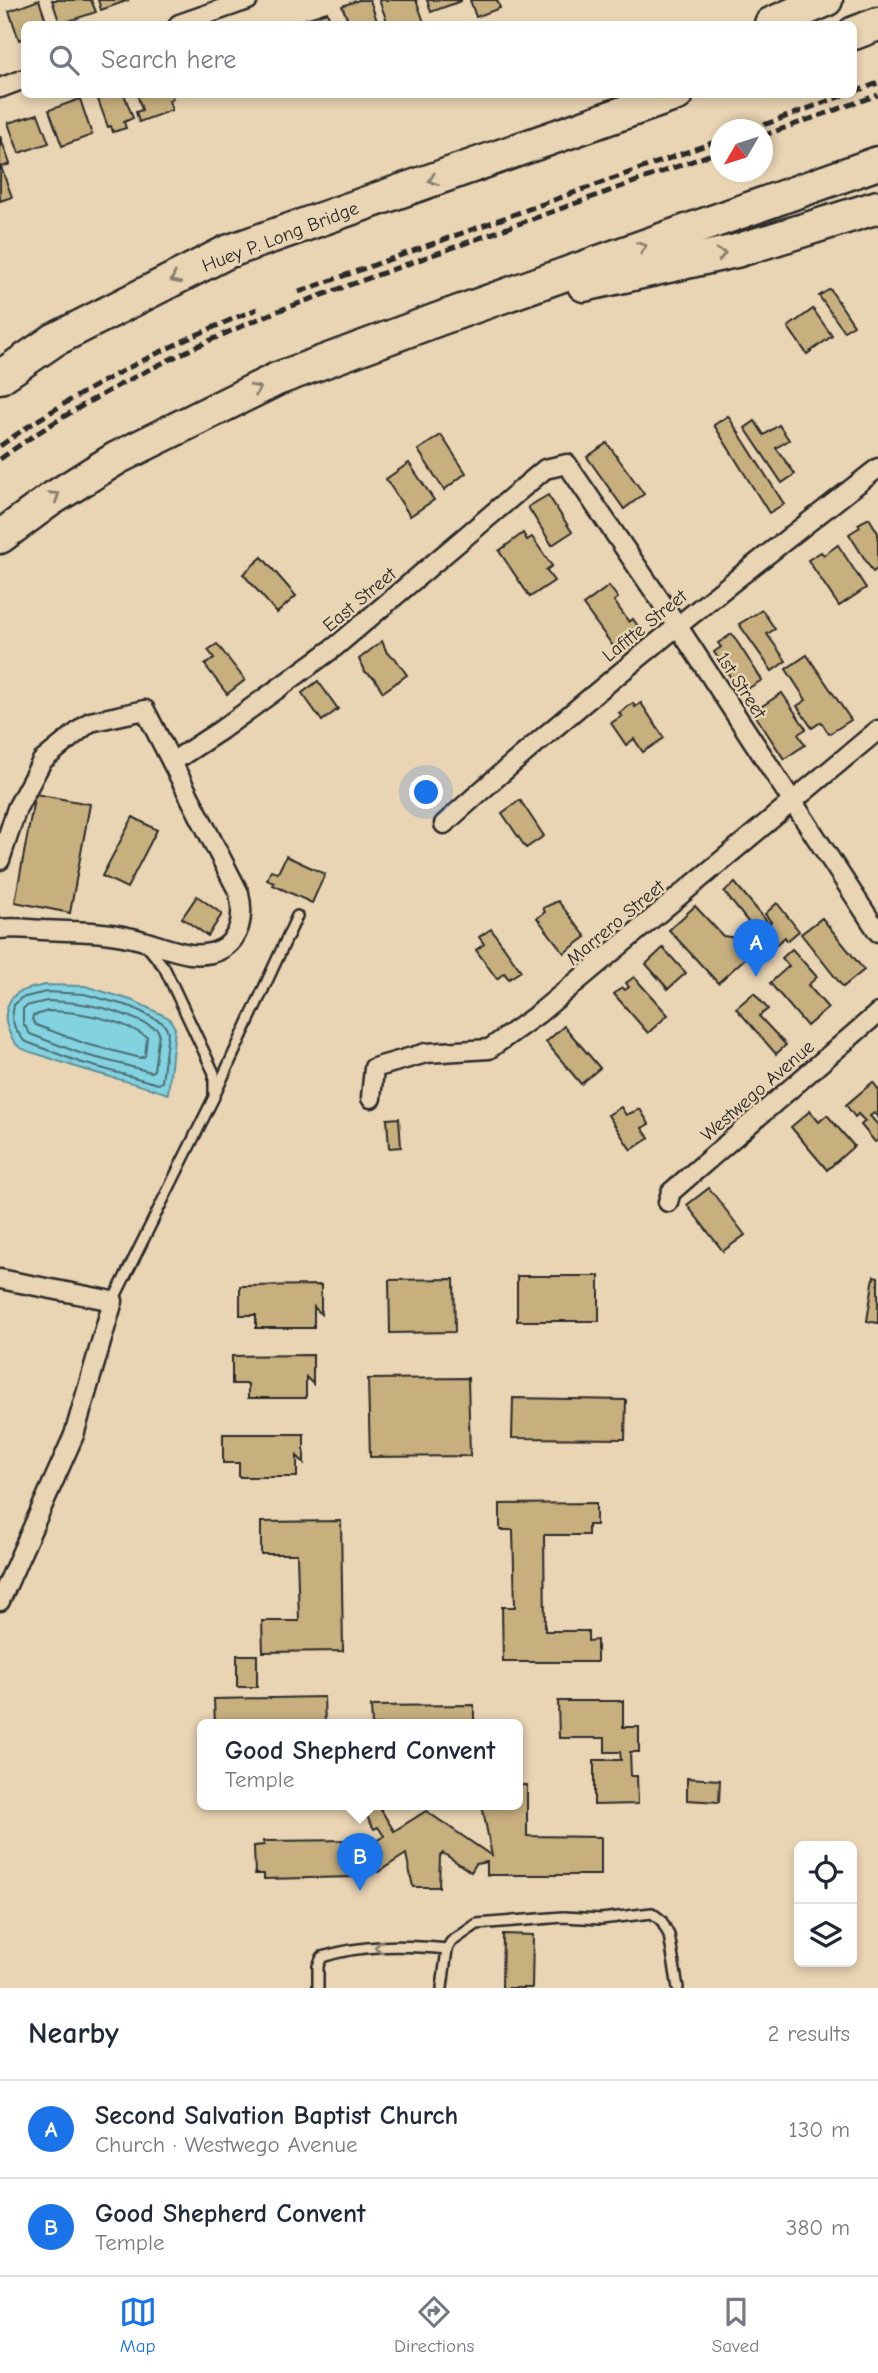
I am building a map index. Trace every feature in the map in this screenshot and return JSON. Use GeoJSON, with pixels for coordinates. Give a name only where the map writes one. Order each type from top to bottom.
{"type":"FeatureCollection","features":[{"type":"Feature","properties":{"kind":"highway"},"geometry":{"type":"LineString","coordinates":[[778,21],[826,0]]}},
{"type":"Feature","properties":{"kind":"highway"},"geometry":{"type":"LineString","coordinates":[[857,32],[878,24]]}},
{"type":"Feature","properties":{"kind":"highway"},"geometry":{"type":"LineString","coordinates":[[497,157],[616,98]]}},
{"type":"Feature","properties":{"kind":"highway"},"geometry":{"type":"LineString","coordinates":[[497,157],[666,98]]}},
{"type":"Feature","properties":{"kind":"highway","name":"Huey P. Long Bridge"},"geometry":{"type":"LineString","coordinates":[[0,377],[54,340],[228,252],[497,157]]}},
{"type":"Feature","properties":{"kind":"highway"},"geometry":{"type":"LineString","coordinates":[[0,537],[50,499],[117,458],[277,379],[878,163]]}},
{"type":"Feature","properties":{"kind":"highway"},"geometry":{"type":"LineString","coordinates":[[439,319],[736,251],[878,207]]}},
{"type":"Feature","properties":{"kind":"street"},"geometry":{"type":"LineString","coordinates":[[188,21],[248,0]]}},
{"type":"Feature","properties":{"kind":"street"},"geometry":{"type":"LineString","coordinates":[[0,88],[21,80]]}},
{"type":"Feature","properties":{"kind":"street","name":"1st Street"},"geometry":{"type":"LineString","coordinates":[[567,464],[677,625],[878,932]]}},
{"type":"Feature","properties":{"kind":"street","name":"East Street"},"geometry":{"type":"LineString","coordinates":[[172,762],[221,730],[335,647],[545,470],[567,464]]}},
{"type":"Feature","properties":{"kind":"street","name":"Lafitte Street"},"geometry":{"type":"LineString","coordinates":[[444,824],[534,743],[677,625],[878,468]]}},
{"type":"Feature","properties":{"kind":"street"},"geometry":{"type":"LineString","coordinates":[[0,860],[17,808],[42,761],[90,722],[145,710],[239,893],[243,911],[241,928],[232,940],[217,950],[201,954],[188,954],[143,941],[90,932],[0,929]]}},
{"type":"Feature","properties":{"kind":"street","name":"Marrero Street"},"geometry":{"type":"LineString","coordinates":[[371,1098],[374,1068],[426,1053],[489,1049],[538,1014],[878,730]]}},
{"type":"Feature","properties":{"kind":"street","name":"Westwego Avenue"},"geometry":{"type":"LineString","coordinates":[[668,1202],[671,1192],[878,1013]]}},
{"type":"Feature","properties":{"kind":"street"},"geometry":{"type":"LineString","coordinates":[[0,1279],[113,1301],[74,1435],[0,1601]]}},
{"type":"Feature","properties":{"kind":"lane"},"geometry":{"type":"LineString","coordinates":[[113,1301],[214,1097],[297,916]]}},
{"type":"Feature","properties":{"kind":"lane"},"geometry":{"type":"LineString","coordinates":[[143,941],[164,967],[214,1073],[214,1097]]}},
{"type":"Feature","properties":{"kind":"lane"},"geometry":{"type":"LineString","coordinates":[[442,1988],[447,1950],[451,1942],[477,1924],[563,1917],[601,1919],[652,1913],[661,1920],[668,1935],[678,1988]]}},
{"type":"Feature","properties":{"kind":"lane"},"geometry":{"type":"LineString","coordinates":[[318,1988],[318,1966],[322,1957],[345,1950],[409,1946],[447,1950]]}},
{"type":"Feature","properties":{"kind":"water"},"geometry":{"type":"Polygon","coordinates":[[[45,985],[85,986],[134,1001],[169,1018],[175,1028],[168,1094],[75,1067],[19,1047],[7,1026],[8,1005],[20,992],[45,985]]]}},
{"type":"Feature","properties":{"kind":"building"},"geometry":{"type":"Polygon","coordinates":[[[39,0],[46,21],[21,21],[19,40],[9,11],[39,0]]]}},
{"type":"Feature","properties":{"kind":"building"},"geometry":{"type":"Polygon","coordinates":[[[52,0],[91,0],[96,12],[69,21],[59,21],[52,0]]]}},
{"type":"Feature","properties":{"kind":"building"},"geometry":{"type":"Polygon","coordinates":[[[98,0],[129,0],[101,10],[98,0]]]}},
{"type":"Feature","properties":{"kind":"building"},"geometry":{"type":"Polygon","coordinates":[[[359,0],[370,0],[377,21],[348,21],[342,6],[359,0]]]}},
{"type":"Feature","properties":{"kind":"building"},"geometry":{"type":"Polygon","coordinates":[[[379,0],[416,0],[424,21],[387,21],[379,0]]]}},
{"type":"Feature","properties":{"kind":"building"},"geometry":{"type":"Polygon","coordinates":[[[427,0],[461,0],[461,1],[431,12],[427,0]]]}},
{"type":"Feature","properties":{"kind":"building"},"geometry":{"type":"Polygon","coordinates":[[[470,0],[497,0],[500,8],[476,17],[470,0]]]}},
{"type":"Feature","properties":{"kind":"building"},"geometry":{"type":"Polygon","coordinates":[[[327,12],[331,21],[299,21],[327,12]]]}},
{"type":"Feature","properties":{"kind":"building"},"geometry":{"type":"Polygon","coordinates":[[[97,98],[126,98],[133,118],[124,122],[126,128],[113,132],[111,126],[108,127],[97,98]]]}},
{"type":"Feature","properties":{"kind":"building"},"geometry":{"type":"Polygon","coordinates":[[[138,98],[173,99],[169,100],[172,110],[139,122],[136,112],[142,110],[138,98]]]}},
{"type":"Feature","properties":{"kind":"building"},"geometry":{"type":"Polygon","coordinates":[[[80,99],[92,135],[62,146],[49,110],[80,99]]]}},
{"type":"Feature","properties":{"kind":"building"},"geometry":{"type":"Polygon","coordinates":[[[38,114],[49,143],[19,153],[8,123],[38,114]]]}},
{"type":"Feature","properties":{"kind":"building"},"geometry":{"type":"Polygon","coordinates":[[[0,136],[10,164],[1,167],[12,197],[0,201],[0,136]]]}},
{"type":"Feature","properties":{"kind":"building"},"geometry":{"type":"Polygon","coordinates":[[[830,289],[854,325],[844,331],[819,296],[830,289]]]}},
{"type":"Feature","properties":{"kind":"building"},"geometry":{"type":"Polygon","coordinates":[[[813,309],[832,336],[807,354],[788,327],[813,309]]]}},
{"type":"Feature","properties":{"kind":"building"},"geometry":{"type":"Polygon","coordinates":[[[728,416],[784,504],[769,513],[714,425],[728,416]]]}},
{"type":"Feature","properties":{"kind":"building"},"geometry":{"type":"Polygon","coordinates":[[[755,421],[764,435],[779,425],[789,440],[776,448],[795,474],[782,483],[745,428],[755,421]]]}},
{"type":"Feature","properties":{"kind":"building"},"geometry":{"type":"Polygon","coordinates":[[[441,435],[466,473],[444,490],[418,450],[441,435]]]}},
{"type":"Feature","properties":{"kind":"building"},"geometry":{"type":"Polygon","coordinates":[[[607,443],[644,494],[624,509],[587,457],[607,443]]]}},
{"type":"Feature","properties":{"kind":"building"},"geometry":{"type":"Polygon","coordinates":[[[409,463],[434,500],[410,516],[386,479],[409,463]]]}},
{"type":"Feature","properties":{"kind":"building"},"geometry":{"type":"Polygon","coordinates":[[[548,495],[572,532],[552,545],[528,507],[548,495]]]}},
{"type":"Feature","properties":{"kind":"building"},"geometry":{"type":"Polygon","coordinates":[[[869,518],[878,533],[878,568],[873,572],[849,534],[860,527],[858,524],[869,518]]]}},
{"type":"Feature","properties":{"kind":"building"},"geometry":{"type":"Polygon","coordinates":[[[523,533],[527,540],[532,537],[552,566],[546,570],[554,581],[530,597],[499,551],[523,533]]]}},
{"type":"Feature","properties":{"kind":"building"},"geometry":{"type":"Polygon","coordinates":[[[838,545],[866,588],[839,606],[808,560],[821,552],[824,555],[838,545]]]}},
{"type":"Feature","properties":{"kind":"building"},"geometry":{"type":"Polygon","coordinates":[[[262,557],[296,596],[277,613],[243,574],[262,557]]]}},
{"type":"Feature","properties":{"kind":"building"},"geometry":{"type":"Polygon","coordinates":[[[609,586],[618,598],[614,601],[629,622],[633,619],[642,632],[616,650],[583,605],[609,586]]]}},
{"type":"Feature","properties":{"kind":"building"},"geometry":{"type":"Polygon","coordinates":[[[762,610],[775,629],[767,634],[786,661],[772,671],[739,624],[762,610]]]}},
{"type":"Feature","properties":{"kind":"building"},"geometry":{"type":"Polygon","coordinates":[[[732,634],[762,680],[741,693],[714,652],[721,647],[718,643],[732,634]]]}},
{"type":"Feature","properties":{"kind":"building"},"geometry":{"type":"Polygon","coordinates":[[[382,641],[387,653],[395,658],[407,675],[383,692],[374,678],[364,671],[359,659],[382,641]]]}},
{"type":"Feature","properties":{"kind":"building"},"geometry":{"type":"Polygon","coordinates":[[[217,644],[245,680],[227,694],[205,665],[214,658],[208,650],[217,644]]]}},
{"type":"Feature","properties":{"kind":"building"},"geometry":{"type":"Polygon","coordinates":[[[807,655],[851,720],[829,734],[821,722],[812,728],[797,706],[806,700],[786,669],[807,655]]]}},
{"type":"Feature","properties":{"kind":"building"},"geometry":{"type":"Polygon","coordinates":[[[318,681],[338,709],[322,721],[302,693],[318,681]]]}},
{"type":"Feature","properties":{"kind":"building"},"geometry":{"type":"Polygon","coordinates":[[[782,693],[806,729],[798,734],[805,745],[784,759],[753,712],[782,693]]]}},
{"type":"Feature","properties":{"kind":"building"},"geometry":{"type":"Polygon","coordinates":[[[633,703],[635,707],[641,703],[664,738],[643,752],[634,739],[626,745],[611,723],[622,716],[619,713],[633,703]]]}},
{"type":"Feature","properties":{"kind":"building"},"geometry":{"type":"Polygon","coordinates":[[[35,794],[90,804],[70,913],[15,902],[35,794]]]}},
{"type":"Feature","properties":{"kind":"building"},"geometry":{"type":"Polygon","coordinates":[[[520,800],[544,836],[526,848],[502,813],[520,800]]]}},
{"type":"Feature","properties":{"kind":"building"},"geometry":{"type":"Polygon","coordinates":[[[133,817],[157,830],[127,888],[102,876],[133,817]]]}},
{"type":"Feature","properties":{"kind":"building"},"geometry":{"type":"Polygon","coordinates":[[[286,856],[325,874],[312,903],[267,880],[271,870],[278,873],[286,856]]]}},
{"type":"Feature","properties":{"kind":"building"},"geometry":{"type":"Polygon","coordinates":[[[735,883],[769,924],[771,922],[765,914],[777,903],[799,931],[787,941],[785,937],[766,953],[753,937],[755,935],[747,925],[749,923],[724,892],[735,883]]]}},
{"type":"Feature","properties":{"kind":"building"},"geometry":{"type":"Polygon","coordinates":[[[197,896],[222,914],[208,936],[182,918],[197,896]]]}},
{"type":"Feature","properties":{"kind":"building"},"geometry":{"type":"Polygon","coordinates":[[[558,901],[586,937],[564,953],[537,918],[545,912],[543,908],[558,901]]]}},
{"type":"Feature","properties":{"kind":"building"},"geometry":{"type":"Polygon","coordinates":[[[695,906],[723,936],[737,938],[751,953],[718,983],[669,930],[695,906]]]}},
{"type":"Feature","properties":{"kind":"building"},"geometry":{"type":"Polygon","coordinates":[[[822,918],[864,970],[843,987],[801,934],[822,918]]]}},
{"type":"Feature","properties":{"kind":"building"},"geometry":{"type":"Polygon","coordinates":[[[491,929],[521,971],[509,979],[504,973],[497,979],[476,950],[484,944],[479,937],[491,929]]]}},
{"type":"Feature","properties":{"kind":"building"},"geometry":{"type":"Polygon","coordinates":[[[663,948],[686,973],[668,989],[646,964],[663,948]]]}},
{"type":"Feature","properties":{"kind":"building"},"geometry":{"type":"Polygon","coordinates":[[[792,949],[817,977],[808,985],[828,1008],[807,1026],[770,983],[789,966],[782,958],[792,949]]]}},
{"type":"Feature","properties":{"kind":"building"},"geometry":{"type":"Polygon","coordinates":[[[634,977],[668,1015],[648,1033],[614,994],[622,987],[625,990],[629,987],[626,983],[634,977]]]}},
{"type":"Feature","properties":{"kind":"building"},"geometry":{"type":"Polygon","coordinates":[[[754,993],[768,1009],[759,1016],[786,1045],[776,1054],[736,1008],[754,993]]]}},
{"type":"Feature","properties":{"kind":"building"},"geometry":{"type":"Polygon","coordinates":[[[564,1026],[600,1068],[581,1084],[546,1042],[564,1026]]]}},
{"type":"Feature","properties":{"kind":"building"},"geometry":{"type":"Polygon","coordinates":[[[873,1082],[878,1089],[878,1117],[874,1113],[870,1116],[878,1125],[878,1140],[875,1142],[861,1125],[865,1121],[858,1114],[855,1117],[846,1105],[873,1082]]]}},
{"type":"Feature","properties":{"kind":"building"},"geometry":{"type":"Polygon","coordinates":[[[621,1107],[626,1115],[640,1109],[649,1124],[642,1128],[649,1138],[631,1150],[608,1115],[621,1107]]]}},
{"type":"Feature","properties":{"kind":"building"},"geometry":{"type":"Polygon","coordinates":[[[810,1111],[819,1122],[827,1115],[854,1146],[827,1170],[791,1127],[810,1111]]]}},
{"type":"Feature","properties":{"kind":"building"},"geometry":{"type":"Polygon","coordinates":[[[399,1118],[401,1147],[389,1148],[387,1119],[399,1118]]]}},
{"type":"Feature","properties":{"kind":"building"},"geometry":{"type":"Polygon","coordinates":[[[709,1188],[745,1235],[723,1251],[687,1205],[709,1188]]]}},
{"type":"Feature","properties":{"kind":"building"},"geometry":{"type":"Polygon","coordinates":[[[517,1276],[599,1276],[599,1321],[517,1321],[517,1276]]]}},
{"type":"Feature","properties":{"kind":"building"},"geometry":{"type":"Polygon","coordinates":[[[874,1276],[878,1277],[878,1323],[867,1321],[874,1276]]]}},
{"type":"Feature","properties":{"kind":"building"},"geometry":{"type":"Polygon","coordinates":[[[454,1279],[455,1332],[390,1333],[389,1280],[454,1279]]]}},
{"type":"Feature","properties":{"kind":"building"},"geometry":{"type":"Polygon","coordinates":[[[321,1285],[321,1314],[314,1307],[314,1328],[256,1328],[256,1315],[240,1315],[240,1286],[321,1285]]]}},
{"type":"Feature","properties":{"kind":"building"},"geometry":{"type":"Polygon","coordinates":[[[313,1355],[313,1384],[306,1377],[306,1398],[248,1398],[248,1384],[232,1384],[232,1356],[313,1355]]]}},
{"type":"Feature","properties":{"kind":"building"},"geometry":{"type":"Polygon","coordinates":[[[468,1378],[470,1456],[370,1457],[368,1379],[468,1378]]]}},
{"type":"Feature","properties":{"kind":"building"},"geometry":{"type":"Polygon","coordinates":[[[513,1398],[626,1400],[625,1439],[512,1438],[513,1398]]]}},
{"type":"Feature","properties":{"kind":"building"},"geometry":{"type":"Polygon","coordinates":[[[223,1434],[304,1434],[304,1463],[297,1456],[297,1477],[239,1477],[239,1463],[223,1463],[223,1434]]]}},
{"type":"Feature","properties":{"kind":"building"},"geometry":{"type":"Polygon","coordinates":[[[596,1503],[596,1525],[588,1525],[588,1535],[544,1535],[545,1631],[588,1631],[588,1641],[597,1640],[597,1662],[503,1662],[502,1607],[515,1607],[513,1530],[500,1530],[500,1504],[596,1503]]]}},
{"type":"Feature","properties":{"kind":"building"},"geometry":{"type":"Polygon","coordinates":[[[341,1521],[343,1651],[263,1652],[262,1621],[299,1621],[297,1554],[261,1554],[261,1522],[341,1521]]]}},
{"type":"Feature","properties":{"kind":"building"},"geometry":{"type":"Polygon","coordinates":[[[237,1655],[257,1655],[257,1687],[237,1687],[237,1655]]]}},
{"type":"Feature","properties":{"kind":"building"},"geometry":{"type":"Polygon","coordinates":[[[324,1697],[325,1719],[215,1719],[214,1699],[324,1697]]]}},
{"type":"Feature","properties":{"kind":"building"},"geometry":{"type":"Polygon","coordinates":[[[558,1701],[623,1701],[623,1727],[639,1727],[639,1752],[630,1752],[631,1776],[637,1776],[638,1804],[594,1805],[594,1760],[621,1760],[620,1752],[605,1752],[605,1738],[559,1738],[558,1701]]]}},
{"type":"Feature","properties":{"kind":"building"},"geometry":{"type":"Polygon","coordinates":[[[474,1705],[474,1719],[372,1719],[371,1706],[474,1705]]]}},
{"type":"Feature","properties":{"kind":"building"},"geometry":{"type":"Polygon","coordinates":[[[687,1778],[720,1780],[719,1802],[687,1800],[687,1778]]]}},
{"type":"Feature","properties":{"kind":"building"},"geometry":{"type":"Polygon","coordinates":[[[523,1785],[527,1785],[527,1836],[601,1837],[601,1875],[487,1875],[487,1862],[476,1864],[471,1872],[443,1853],[440,1856],[439,1887],[413,1887],[406,1854],[378,1872],[363,1849],[384,1836],[378,1827],[374,1829],[365,1813],[381,1810],[394,1831],[426,1811],[492,1856],[483,1810],[523,1810],[523,1785]]]}},
{"type":"Feature","properties":{"kind":"building"},"geometry":{"type":"Polygon","coordinates":[[[356,1840],[357,1849],[363,1849],[364,1875],[264,1879],[264,1874],[255,1874],[254,1846],[264,1845],[263,1841],[356,1840]]]}},
{"type":"Feature","properties":{"kind":"building"},"geometry":{"type":"Polygon","coordinates":[[[503,1934],[533,1935],[532,1988],[502,1988],[503,1934]]]}},
{"type":"Feature","properties":{"kind":"railway"},"geometry":{"type":"LineString","coordinates":[[857,91],[878,83]]}},
{"type":"Feature","properties":{"kind":"railway"},"geometry":{"type":"LineString","coordinates":[[773,132],[878,95]]}},
{"type":"Feature","properties":{"kind":"railway"},"geometry":{"type":"LineString","coordinates":[[773,121],[836,98]]}},
{"type":"Feature","properties":{"kind":"railway"},"geometry":{"type":"LineString","coordinates":[[299,292],[710,144]]}},
{"type":"Feature","properties":{"kind":"railway"},"geometry":{"type":"LineString","coordinates":[[0,459],[99,396],[204,343],[275,312],[710,155]]}},
{"type":"Feature","properties":{"kind":"railway"},"geometry":{"type":"LineString","coordinates":[[0,446],[60,406],[124,370],[257,309]]}},
{"type":"Feature","properties":{"kind":"place","name":"Second Salvation Baptist Church"},"geometry":{"type":"Point","coordinates":[756,977]}},
{"type":"Feature","properties":{"kind":"place","name":"Good Shepherd Convent"},"geometry":{"type":"Point","coordinates":[360,1891]}}]}
